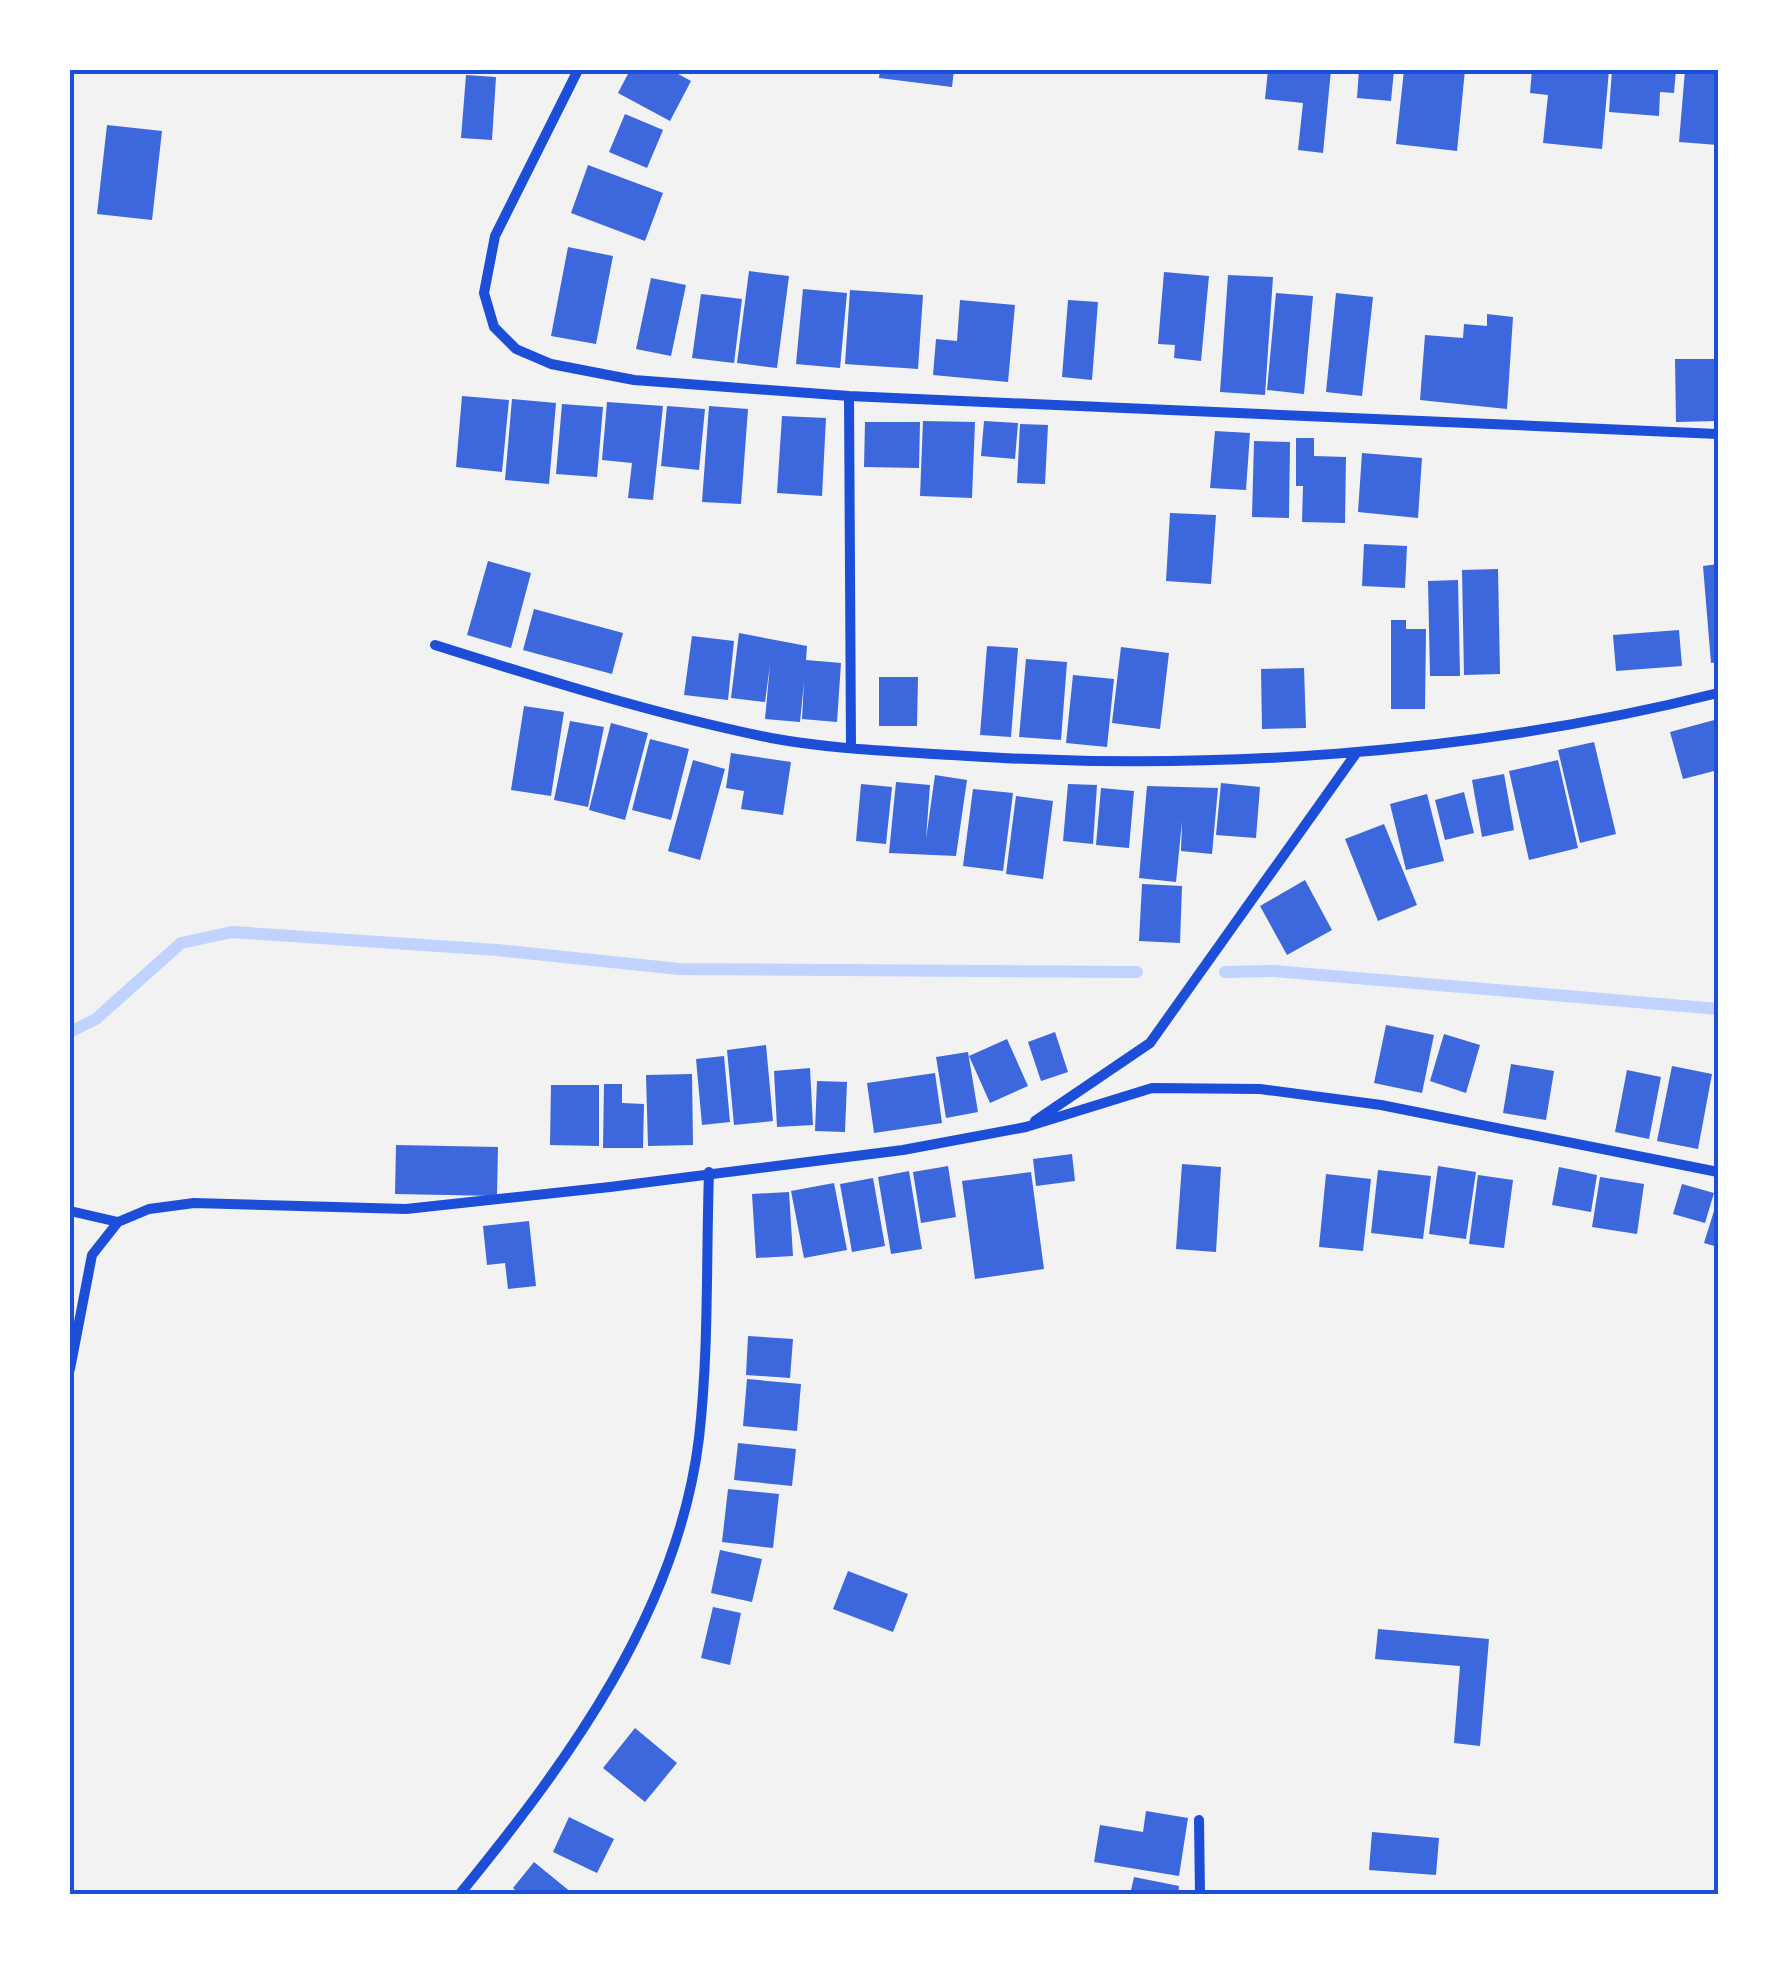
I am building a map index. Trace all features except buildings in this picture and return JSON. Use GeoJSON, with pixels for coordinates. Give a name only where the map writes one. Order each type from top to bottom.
{"type":"FeatureCollection","features":[{"type":"Feature","properties":{"kind":"street"},"geometry":{"type":"LineString","coordinates":[[571,73],[495,236],[484,293],[494,327],[516,349],[551,364],[634,380],[849,396],[1718,434]]}},
{"type":"Feature","properties":{"kind":"street"},"geometry":{"type":"LineString","coordinates":[[849,396],[851,748]]}},
{"type":"Feature","properties":{"kind":"street"},"geometry":{"type":"LineString","coordinates":[[436,644],[658,712],[774,738],[851,748],[1045,761],[1358,752],[1632,715],[1718,693]]}},
{"type":"Feature","properties":{"kind":"street"},"geometry":{"type":"LineString","coordinates":[[1026,1127],[1150,1043],[1358,752]]}},
{"type":"Feature","properties":{"kind":"street"},"geometry":{"type":"LineString","coordinates":[[70,1369],[92,1255],[118,1222],[149,1209],[194,1203],[406,1208],[903,1150],[1026,1127],[1152,1088],[1260,1089],[1381,1105],[1718,1172]]}},
{"type":"Feature","properties":{"kind":"street"},"geometry":{"type":"LineString","coordinates":[[459,1895],[532,1806],[577,1742],[672,1558],[699,1438],[709,1172]]}},
{"type":"Feature","properties":{"kind":"street"},"geometry":{"type":"LineString","coordinates":[[70,1211],[118,1222]]}},
{"type":"Feature","properties":{"kind":"street"},"geometry":{"type":"LineString","coordinates":[[1199,1820],[1200,1895]]}},
{"type":"Feature","properties":{"kind":"waterway"},"geometry":{"type":"LineString","coordinates":[[70,1032],[96,1019],[181,943],[232,932],[497,950],[679,969],[1137,972]]}},
{"type":"Feature","properties":{"kind":"waterway"},"geometry":{"type":"LineString","coordinates":[[1225,972],[1274,971],[1718,1009]]}}]}
